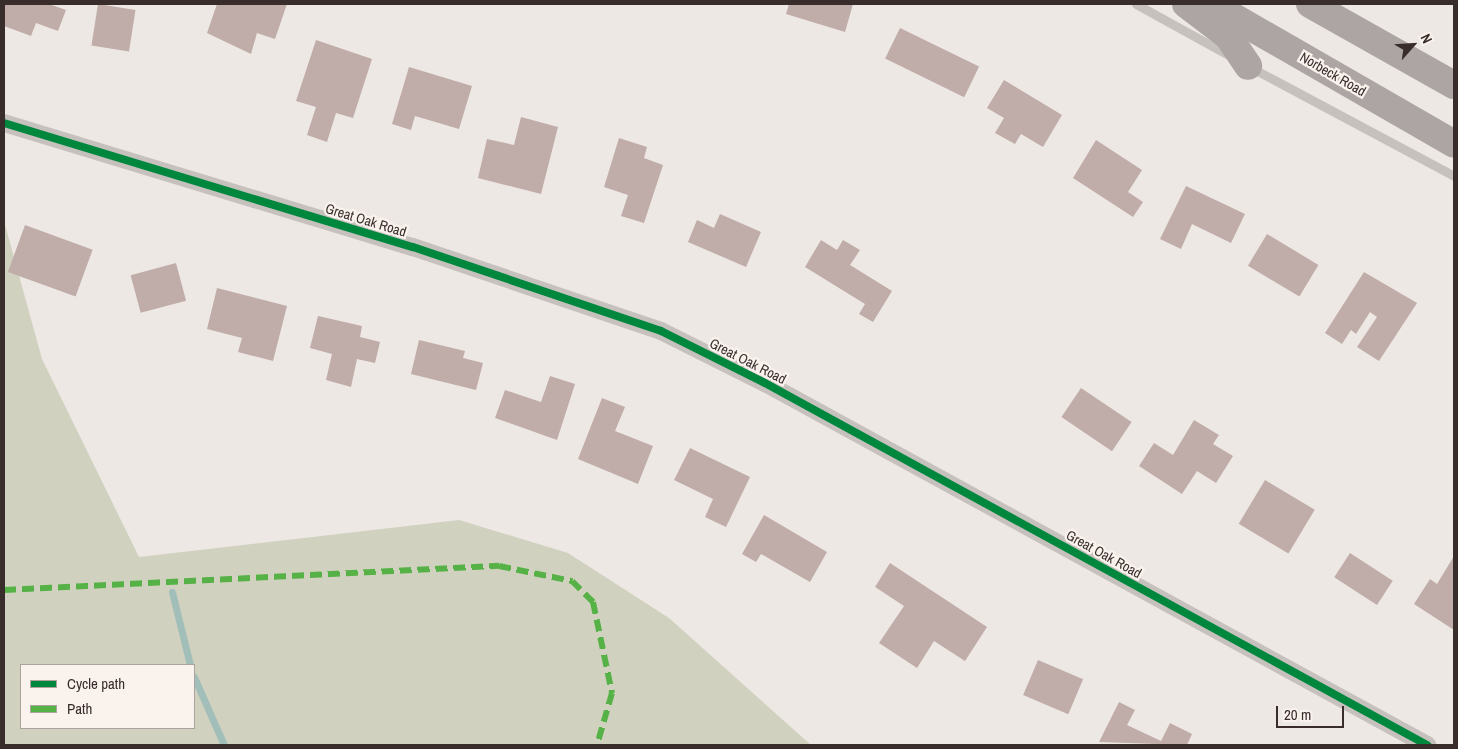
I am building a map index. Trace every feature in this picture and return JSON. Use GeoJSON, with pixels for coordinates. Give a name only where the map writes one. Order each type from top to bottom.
{"type":"FeatureCollection","features":[{"type":"Feature","properties":{"kind":"main road"},"geometry":{"type":"LineString","coordinates":[[1186,4],[1228,36],[1248,66]]}},
{"type":"Feature","properties":{"kind":"main road","name":"Norbeck Road"},"geometry":{"type":"LineString","coordinates":[[1211,4],[1454,144]]}},
{"type":"Feature","properties":{"kind":"main road"},"geometry":{"type":"LineString","coordinates":[[1310,4],[1454,85]]}},
{"type":"Feature","properties":{"kind":"street","name":"Great Oak Road"},"geometry":{"type":"LineString","coordinates":[[4,123],[413,247],[660,331],[765,383],[1427,745]]}},
{"type":"Feature","properties":{"kind":"lane"},"geometry":{"type":"LineString","coordinates":[[1136,4],[1454,176]]}},
{"type":"Feature","properties":{"kind":"green space"},"geometry":{"type":"Polygon","coordinates":[[[4,221],[42,359],[139,557],[459,520],[568,553],[669,618],[811,745],[4,745],[4,221]]]}},
{"type":"Feature","properties":{"kind":"building"},"geometry":{"type":"Polygon","coordinates":[[[4,4],[49,4],[66,10],[58,31],[36,23],[31,36],[4,26],[4,4]]]}},
{"type":"Feature","properties":{"kind":"building"},"geometry":{"type":"Polygon","coordinates":[[[98,4],[136,10],[129,51],[91,45],[98,4]]]}},
{"type":"Feature","properties":{"kind":"building"},"geometry":{"type":"Polygon","coordinates":[[[217,4],[287,4],[275,39],[257,33],[251,54],[207,33],[217,4]]]}},
{"type":"Feature","properties":{"kind":"building"},"geometry":{"type":"Polygon","coordinates":[[[789,4],[853,4],[845,32],[786,14],[789,4]]]}},
{"type":"Feature","properties":{"kind":"building"},"geometry":{"type":"Polygon","coordinates":[[[900,28],[979,67],[964,97],[885,59],[900,28]]]}},
{"type":"Feature","properties":{"kind":"building"},"geometry":{"type":"Polygon","coordinates":[[[316,40],[372,59],[353,118],[336,113],[327,142],[307,135],[316,107],[296,101],[316,40]]]}},
{"type":"Feature","properties":{"kind":"building"},"geometry":{"type":"Polygon","coordinates":[[[409,67],[472,86],[459,129],[415,116],[411,130],[392,124],[409,67]]]}},
{"type":"Feature","properties":{"kind":"building"},"geometry":{"type":"Polygon","coordinates":[[[1004,80],[1062,115],[1043,147],[1021,134],[1015,144],[995,133],[1004,118],[987,108],[1004,80]]]}},
{"type":"Feature","properties":{"kind":"building"},"geometry":{"type":"Polygon","coordinates":[[[521,117],[558,127],[541,194],[478,178],[487,139],[514,145],[521,117]]]}},
{"type":"Feature","properties":{"kind":"building"},"geometry":{"type":"Polygon","coordinates":[[[619,138],[647,147],[644,158],[663,165],[644,223],[621,216],[628,195],[604,187],[619,138]]]}},
{"type":"Feature","properties":{"kind":"building"},"geometry":{"type":"Polygon","coordinates":[[[1096,140],[1142,170],[1128,192],[1143,202],[1133,217],[1073,178],[1096,140]]]}},
{"type":"Feature","properties":{"kind":"building"},"geometry":{"type":"Polygon","coordinates":[[[1186,186],[1245,214],[1231,243],[1192,224],[1181,249],[1160,239],[1186,186]]]}},
{"type":"Feature","properties":{"kind":"building"},"geometry":{"type":"Polygon","coordinates":[[[720,214],[761,232],[746,267],[688,242],[697,220],[714,228],[720,214]]]}},
{"type":"Feature","properties":{"kind":"building"},"geometry":{"type":"Polygon","coordinates":[[[25,225],[93,250],[76,297],[8,272],[25,225]]]}},
{"type":"Feature","properties":{"kind":"building"},"geometry":{"type":"Polygon","coordinates":[[[1267,234],[1318,265],[1299,297],[1248,266],[1267,234]]]}},
{"type":"Feature","properties":{"kind":"building"},"geometry":{"type":"Polygon","coordinates":[[[821,240],[837,250],[843,240],[860,250],[850,265],[892,291],[873,322],[859,314],[865,304],[805,267],[821,240]]]}},
{"type":"Feature","properties":{"kind":"building"},"geometry":{"type":"Polygon","coordinates":[[[176,263],[186,301],[141,313],[131,275],[176,263]]]}},
{"type":"Feature","properties":{"kind":"building"},"geometry":{"type":"Polygon","coordinates":[[[1364,272],[1417,303],[1379,361],[1357,347],[1377,317],[1370,312],[1356,334],[1351,330],[1342,344],[1325,333],[1364,272]]]}},
{"type":"Feature","properties":{"kind":"building"},"geometry":{"type":"Polygon","coordinates":[[[217,288],[287,306],[273,361],[238,352],[242,338],[207,329],[217,288]]]}},
{"type":"Feature","properties":{"kind":"building"},"geometry":{"type":"Polygon","coordinates":[[[318,316],[362,326],[360,337],[380,342],[375,363],[357,359],[351,387],[326,380],[332,354],[310,348],[318,316]]]}},
{"type":"Feature","properties":{"kind":"building"},"geometry":{"type":"Polygon","coordinates":[[[419,340],[465,351],[463,358],[483,363],[476,390],[411,374],[419,340]]]}},
{"type":"Feature","properties":{"kind":"building"},"geometry":{"type":"Polygon","coordinates":[[[550,376],[575,384],[557,440],[495,418],[505,390],[541,402],[550,376]]]}},
{"type":"Feature","properties":{"kind":"building"},"geometry":{"type":"Polygon","coordinates":[[[1081,388],[1132,422],[1112,451],[1061,417],[1081,388]]]}},
{"type":"Feature","properties":{"kind":"building"},"geometry":{"type":"Polygon","coordinates":[[[602,398],[625,407],[615,431],[653,446],[638,484],[578,459],[602,398]]]}},
{"type":"Feature","properties":{"kind":"building"},"geometry":{"type":"Polygon","coordinates":[[[1194,420],[1219,435],[1213,444],[1233,456],[1216,483],[1197,471],[1182,494],[1139,466],[1154,443],[1173,455],[1194,420]]]}},
{"type":"Feature","properties":{"kind":"building"},"geometry":{"type":"Polygon","coordinates":[[[690,448],[750,477],[726,527],[705,517],[713,499],[674,480],[690,448]]]}},
{"type":"Feature","properties":{"kind":"building"},"geometry":{"type":"Polygon","coordinates":[[[1265,480],[1315,510],[1288,554],[1239,524],[1265,480]]]}},
{"type":"Feature","properties":{"kind":"building"},"geometry":{"type":"Polygon","coordinates":[[[764,515],[827,552],[810,582],[761,554],[756,562],[742,554],[764,515]]]}},
{"type":"Feature","properties":{"kind":"building"},"geometry":{"type":"Polygon","coordinates":[[[1350,553],[1393,581],[1377,605],[1334,577],[1350,553]]]}},
{"type":"Feature","properties":{"kind":"building"},"geometry":{"type":"Polygon","coordinates":[[[1454,556],[1454,630],[1414,604],[1430,579],[1437,584],[1454,556]]]}},
{"type":"Feature","properties":{"kind":"building"},"geometry":{"type":"Polygon","coordinates":[[[890,563],[987,627],[965,661],[934,641],[917,668],[879,643],[904,606],[875,587],[890,563]]]}},
{"type":"Feature","properties":{"kind":"building"},"geometry":{"type":"Polygon","coordinates":[[[1038,660],[1083,679],[1068,714],[1023,695],[1038,660]]]}},
{"type":"Feature","properties":{"kind":"building"},"geometry":{"type":"Polygon","coordinates":[[[1119,702],[1135,710],[1127,725],[1161,741],[1170,723],[1192,734],[1187,745],[1099,742],[1119,702]]]}},
{"type":"Feature","properties":{"kind":"waterway"},"geometry":{"type":"LineString","coordinates":[[172,592],[190,664]]}},
{"type":"Feature","properties":{"kind":"waterway"},"geometry":{"type":"LineString","coordinates":[[195,679],[224,745]]}},
{"type":"Feature","properties":{"kind":"marked path"},"geometry":{"type":"LineString","coordinates":[[4,590],[499,566],[572,581],[593,602],[612,693],[597,745]]}},
{"type":"Feature","properties":{"kind":"cycle path"},"geometry":{"type":"LineString","coordinates":[[4,123],[413,247],[661,331],[765,383],[1427,745]]}}]}
